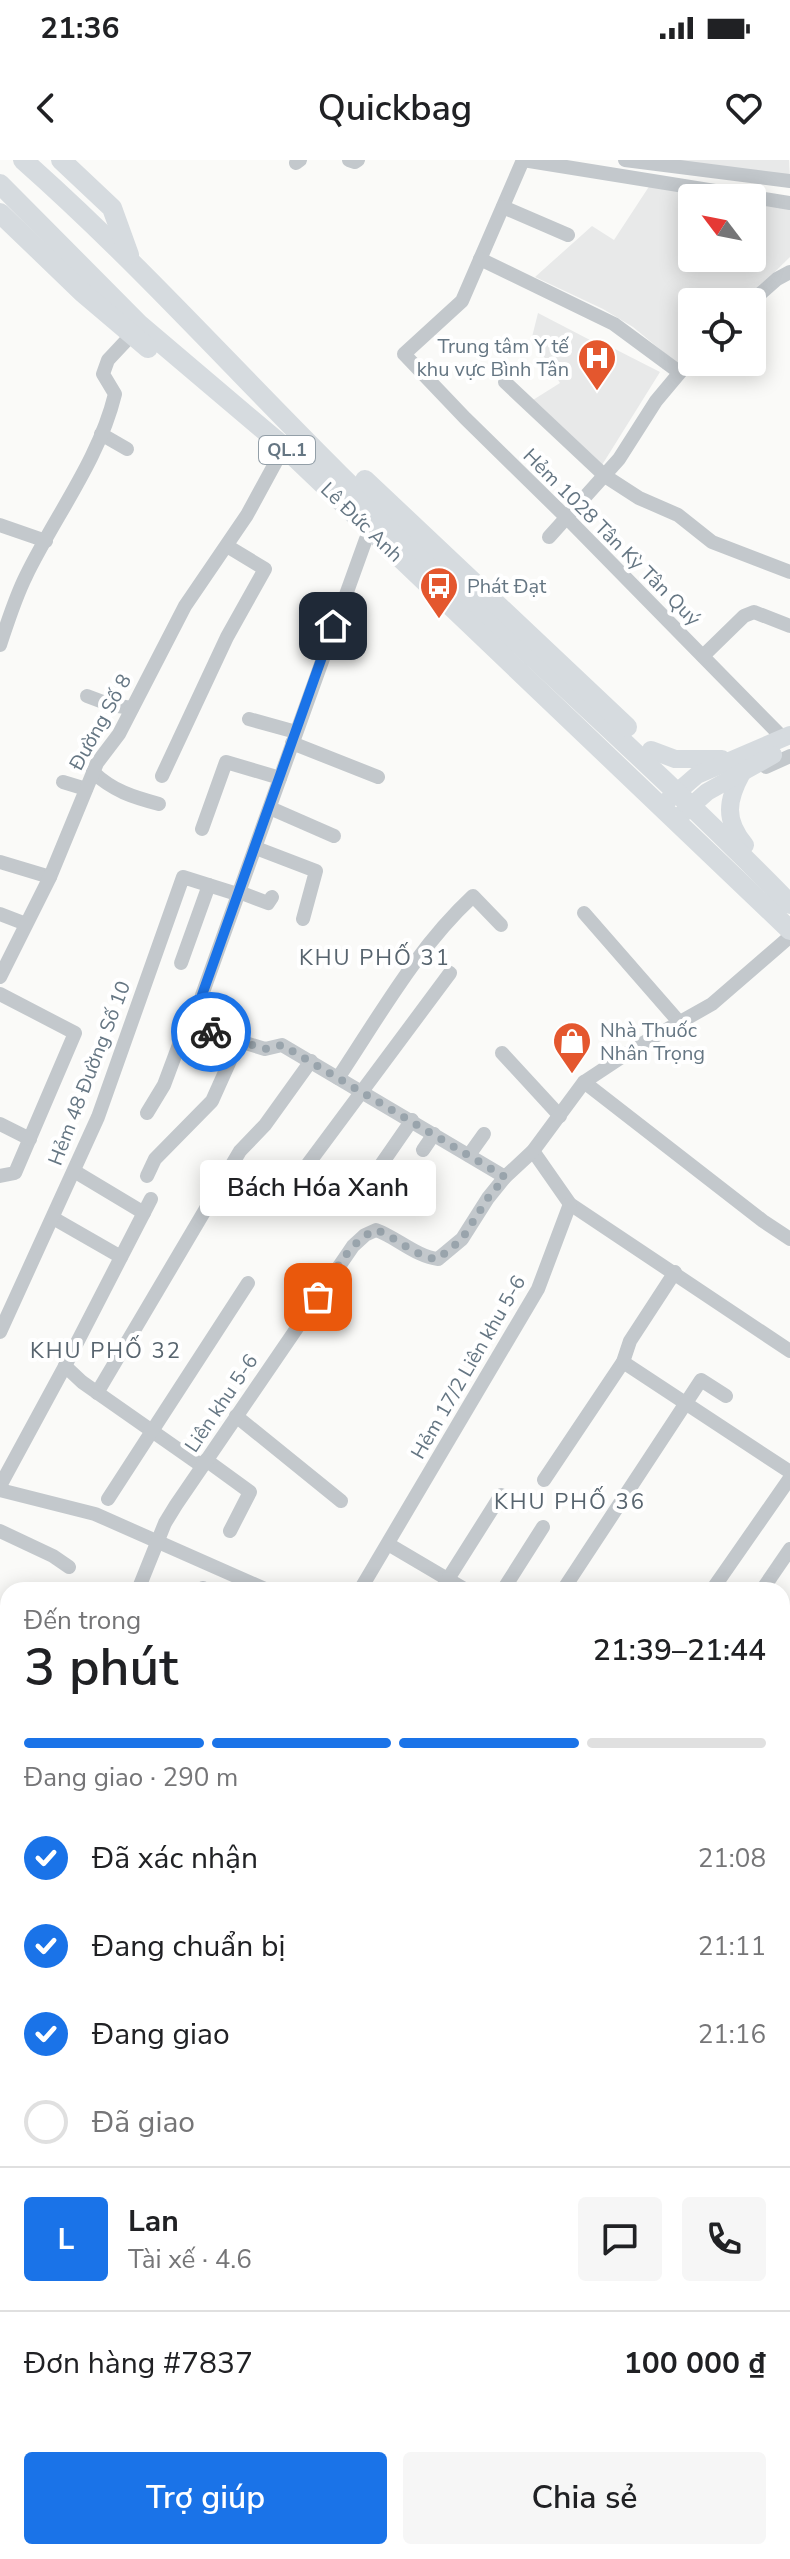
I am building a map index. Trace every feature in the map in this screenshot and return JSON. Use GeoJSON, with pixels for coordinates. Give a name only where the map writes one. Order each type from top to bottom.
{"type":"FeatureCollection","features":[{"type":"Feature","properties":{"kind":"highway","name":"Lê Đức Anh"},"geometry":{"type":"LineString","coordinates":[[23,160],[131,263],[340,475],[651,750],[688,795]]}},
{"type":"Feature","properties":{"kind":"highway","name":"Lê Đức Anh"},"geometry":{"type":"LineString","coordinates":[[61,160],[112,208],[131,263]]}},
{"type":"Feature","properties":{"kind":"highway","name":"Lê Đức Anh"},"geometry":{"type":"LineString","coordinates":[[0,184],[136,330]]}},
{"type":"Feature","properties":{"kind":"highway","name":"Lê Đức Anh"},"geometry":{"type":"LineString","coordinates":[[0,213],[82,292],[136,330],[282,451],[667,815],[789,937]]}},
{"type":"Feature","properties":{"kind":"highway","name":"Lê Đức Anh"},"geometry":{"type":"LineString","coordinates":[[281,414],[312,430],[742,848],[790,889]]}},
{"type":"Feature","properties":{"kind":"highway","name":"Lê Đức Anh"},"geometry":{"type":"LineString","coordinates":[[282,451],[366,539],[686,848],[789,937]]}},
{"type":"Feature","properties":{"kind":"highway","name":"Lê Đức Anh"},"geometry":{"type":"LineString","coordinates":[[742,848],[790,904]]}},
{"type":"Feature","properties":{"kind":"main road"},"geometry":{"type":"LineString","coordinates":[[667,815],[688,795],[702,773],[747,762],[787,736]]}},
{"type":"Feature","properties":{"kind":"main road"},"geometry":{"type":"LineString","coordinates":[[651,750],[675,759],[747,762]]}},
{"type":"Feature","properties":{"kind":"main road"},"geometry":{"type":"LineString","coordinates":[[742,848],[728,815],[733,791],[747,762]]}},
{"type":"Feature","properties":{"kind":"street"},"geometry":{"type":"LineString","coordinates":[[349,160],[358,160]]}},
{"type":"Feature","properties":{"kind":"street"},"geometry":{"type":"LineString","coordinates":[[678,371],[614,324],[480,259],[523,160],[565,163],[790,203]]}},
{"type":"Feature","properties":{"kind":"street"},"geometry":{"type":"LineString","coordinates":[[625,160],[790,181]]}},
{"type":"Feature","properties":{"kind":"street"},"geometry":{"type":"LineString","coordinates":[[503,207],[568,235]]}},
{"type":"Feature","properties":{"kind":"street","name":"Hẻm 1028 Tân Kỳ Tân Quý"},"geometry":{"type":"LineString","coordinates":[[480,259],[462,301],[404,354],[567,518],[672,636],[703,656],[787,736]]}},
{"type":"Feature","properties":{"kind":"street"},"geometry":{"type":"LineString","coordinates":[[766,289],[790,272]]}},
{"type":"Feature","properties":{"kind":"street"},"geometry":{"type":"LineString","coordinates":[[0,645],[21,587],[66,507],[110,415],[115,394],[103,374],[108,360],[136,330]]}},
{"type":"Feature","properties":{"kind":"street"},"geometry":{"type":"LineString","coordinates":[[549,537],[605,476],[678,373]]}},
{"type":"Feature","properties":{"kind":"street"},"geometry":{"type":"LineString","coordinates":[[505,382],[605,476],[639,498],[678,515],[712,542],[790,572]]}},
{"type":"Feature","properties":{"kind":"street"},"geometry":{"type":"LineString","coordinates":[[101,434],[127,449]]}},
{"type":"Feature","properties":{"kind":"street","name":"Đường Số 8"},"geometry":{"type":"LineString","coordinates":[[0,977],[50,877],[93,772],[119,734],[185,606],[227,546],[282,451]]}},
{"type":"Feature","properties":{"kind":"street"},"geometry":{"type":"LineString","coordinates":[[0,525],[46,541]]}},
{"type":"Feature","properties":{"kind":"street"},"geometry":{"type":"LineString","coordinates":[[210,1032],[202,995],[366,539]]}},
{"type":"Feature","properties":{"kind":"street"},"geometry":{"type":"LineString","coordinates":[[162,776],[227,637],[265,569],[227,546]]}},
{"type":"Feature","properties":{"kind":"street"},"geometry":{"type":"LineString","coordinates":[[703,656],[744,616],[754,612],[790,626]]}},
{"type":"Feature","properties":{"kind":"street"},"geometry":{"type":"LineString","coordinates":[[87,696],[111,705],[132,708]]}},
{"type":"Feature","properties":{"kind":"street"},"geometry":{"type":"LineString","coordinates":[[249,719],[378,777]]}},
{"type":"Feature","properties":{"kind":"street"},"geometry":{"type":"LineString","coordinates":[[747,762],[759,770],[790,756]]}},
{"type":"Feature","properties":{"kind":"street"},"geometry":{"type":"LineString","coordinates":[[202,829],[226,762],[280,778]]}},
{"type":"Feature","properties":{"kind":"street"},"geometry":{"type":"LineString","coordinates":[[93,772],[119,792],[159,804]]}},
{"type":"Feature","properties":{"kind":"street"},"geometry":{"type":"LineString","coordinates":[[63,782],[86,789]]}},
{"type":"Feature","properties":{"kind":"street"},"geometry":{"type":"LineString","coordinates":[[270,808],[334,836]]}},
{"type":"Feature","properties":{"kind":"street"},"geometry":{"type":"LineString","coordinates":[[256,848],[316,871],[303,919]]}},
{"type":"Feature","properties":{"kind":"street"},"geometry":{"type":"LineString","coordinates":[[0,862],[50,877]]}},
{"type":"Feature","properties":{"kind":"street","name":"Hẻm 48 Đường Số 10"},"geometry":{"type":"LineString","coordinates":[[0,1332],[98,1117],[183,877],[268,903],[272,897]]}},
{"type":"Feature","properties":{"kind":"street"},"geometry":{"type":"LineString","coordinates":[[181,963],[209,885]]}},
{"type":"Feature","properties":{"kind":"street"},"geometry":{"type":"LineString","coordinates":[[338,1078],[423,948],[445,922],[473,896],[501,925]]}},
{"type":"Feature","properties":{"kind":"street"},"geometry":{"type":"LineString","coordinates":[[584,913],[680,1023]]}},
{"type":"Feature","properties":{"kind":"street"},"geometry":{"type":"LineString","coordinates":[[0,914],[26,924]]}},
{"type":"Feature","properties":{"kind":"street","name":"Liên khu 5-6"},"geometry":{"type":"LineString","coordinates":[[141,1582],[165,1523],[353,1246],[376,1230],[429,1258],[438,1259],[462,1239],[488,1198],[533,1151],[584,1082],[734,988],[789,937]]}},
{"type":"Feature","properties":{"kind":"street"},"geometry":{"type":"LineString","coordinates":[[305,1168],[450,973]]}},
{"type":"Feature","properties":{"kind":"street"},"geometry":{"type":"LineString","coordinates":[[0,994],[75,1033],[15,1173],[0,1176]]}},
{"type":"Feature","properties":{"kind":"street"},"geometry":{"type":"LineString","coordinates":[[147,1113],[164,1085],[186,1026],[265,1049],[282,1045],[505,1177]]}},
{"type":"Feature","properties":{"kind":"street"},"geometry":{"type":"LineString","coordinates":[[147,1176],[155,1159],[212,1101],[238,1043]]}},
{"type":"Feature","properties":{"kind":"street"},"geometry":{"type":"LineString","coordinates":[[502,1053],[560,1116]]}},
{"type":"Feature","properties":{"kind":"street"},"geometry":{"type":"LineString","coordinates":[[97,1393],[240,1151],[265,1125],[311,1061]]}},
{"type":"Feature","properties":{"kind":"street"},"geometry":{"type":"LineString","coordinates":[[584,1082],[790,1239]]}},
{"type":"Feature","properties":{"kind":"street"},"geometry":{"type":"LineString","coordinates":[[358,1198],[412,1120]]}},
{"type":"Feature","properties":{"kind":"street"},"geometry":{"type":"LineString","coordinates":[[0,1124],[30,1139]]}},
{"type":"Feature","properties":{"kind":"street"},"geometry":{"type":"LineString","coordinates":[[423,1150],[434,1134]]}},
{"type":"Feature","properties":{"kind":"street"},"geometry":{"type":"LineString","coordinates":[[469,1155],[484,1134]]}},
{"type":"Feature","properties":{"kind":"street"},"geometry":{"type":"LineString","coordinates":[[533,1151],[570,1204],[790,1351]]}},
{"type":"Feature","properties":{"kind":"street"},"geometry":{"type":"LineString","coordinates":[[74,1171],[144,1213]]}},
{"type":"Feature","properties":{"kind":"street"},"geometry":{"type":"LineString","coordinates":[[151,1199],[0,1488],[81,1510],[249,1582]]}},
{"type":"Feature","properties":{"kind":"street","name":"Hẻm 17/2 Liên khu 5-6"},"geometry":{"type":"LineString","coordinates":[[365,1582],[538,1289],[570,1204]]}},
{"type":"Feature","properties":{"kind":"street"},"geometry":{"type":"LineString","coordinates":[[53,1218],[121,1257]]}},
{"type":"Feature","properties":{"kind":"street"},"geometry":{"type":"LineString","coordinates":[[544,1480],[623,1362],[630,1341],[675,1272]]}},
{"type":"Feature","properties":{"kind":"street"},"geometry":{"type":"LineString","coordinates":[[108,1499],[248,1283]]}},
{"type":"Feature","properties":{"kind":"street"},"geometry":{"type":"LineString","coordinates":[[623,1362],[790,1472]]}},
{"type":"Feature","properties":{"kind":"street"},"geometry":{"type":"LineString","coordinates":[[65,1366],[97,1393],[151,1430],[250,1492],[230,1531]]}},
{"type":"Feature","properties":{"kind":"street"},"geometry":{"type":"LineString","coordinates":[[568,1582],[701,1380],[726,1396]]}},
{"type":"Feature","properties":{"kind":"street"},"geometry":{"type":"LineString","coordinates":[[236,1416],[341,1501]]}},
{"type":"Feature","properties":{"kind":"street"},"geometry":{"type":"LineString","coordinates":[[718,1582],[790,1478]]}},
{"type":"Feature","properties":{"kind":"street"},"geometry":{"type":"LineString","coordinates":[[445,1582],[501,1495]]}},
{"type":"Feature","properties":{"kind":"street"},"geometry":{"type":"LineString","coordinates":[[508,1582],[543,1527]]}},
{"type":"Feature","properties":{"kind":"street"},"geometry":{"type":"LineString","coordinates":[[0,1531],[69,1567]]}},
{"type":"Feature","properties":{"kind":"street"},"geometry":{"type":"LineString","coordinates":[[388,1544],[441,1582]]}},
{"type":"Feature","properties":{"kind":"street"},"geometry":{"type":"LineString","coordinates":[[767,1582],[790,1549]]}},
{"type":"Feature","properties":{"kind":"shaded area"},"geometry":{"type":"Polygon","coordinates":[[[662,160],[789,160],[790,178],[662,160]]]}},
{"type":"Feature","properties":{"kind":"shaded area"},"geometry":{"type":"Polygon","coordinates":[[[650,185],[678,189],[678,272],[766,272],[766,201],[790,205],[790,257],[758,288],[678,288],[678,364],[633,327],[535,277],[592,226],[614,240],[650,185]]]}},
{"type":"Feature","properties":{"kind":"shaded area","name":"Trung tâm Y tế khu vực Bình Tân"},"geometry":{"type":"Polygon","coordinates":[[[538,313],[660,372],[602,465],[533,400],[560,383],[532,337],[538,313]]]}},
{"type":"Feature","properties":{"kind":"way so far"},"geometry":{"type":"LineString","coordinates":[[211,1032],[265,1049],[282,1045],[505,1177],[462,1239],[438,1259],[429,1258],[376,1230],[353,1246],[318,1297]]}},
{"type":"Feature","properties":{"kind":"place","name":"Trung tâm Y tế khu vực Bình Tân"},"geometry":{"type":"Point","coordinates":[597,392]}},
{"type":"Feature","properties":{"kind":"place","name":"Phát Đạt"},"geometry":{"type":"Point","coordinates":[439,620]}},
{"type":"Feature","properties":{"kind":"place","name":"Nhà Thuốc Nhân Trọng"},"geometry":{"type":"Point","coordinates":[572,1075]}},
{"type":"Feature","properties":{"kind":"place","name":"Bách Hóa Xanh"},"geometry":{"type":"Point","coordinates":[318,1297]}},
{"type":"Feature","properties":{"kind":"district","name":"KHU PHỐ 31"},"geometry":{"type":"Point","coordinates":[375,957]}},
{"type":"Feature","properties":{"kind":"district","name":"KHU PHỐ 32"},"geometry":{"type":"Point","coordinates":[106,1350]}},
{"type":"Feature","properties":{"kind":"district","name":"KHU PHỐ 36"},"geometry":{"type":"Point","coordinates":[570,1501]}},
{"type":"Feature","properties":{"kind":"route"},"geometry":{"type":"LineString","coordinates":[[211,1032],[202,995],[333,626]]}}]}
